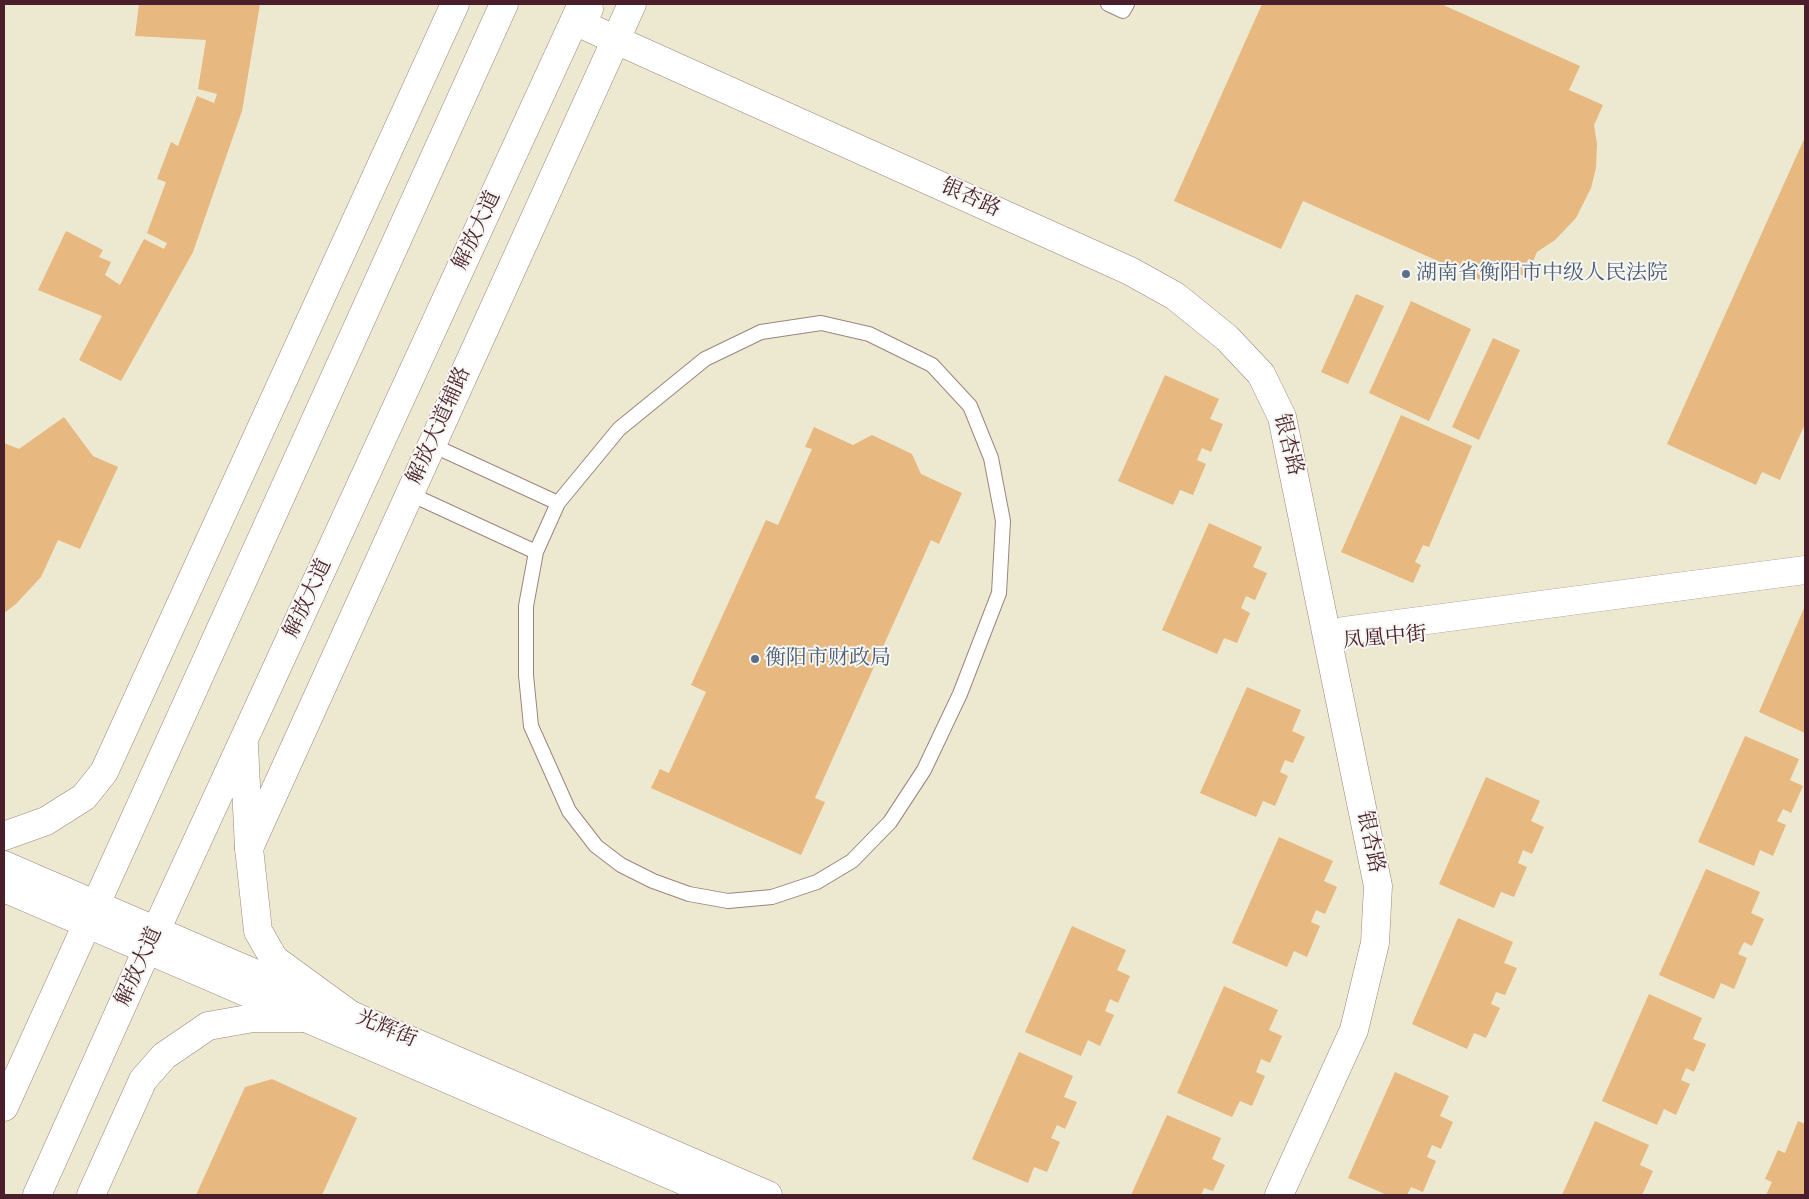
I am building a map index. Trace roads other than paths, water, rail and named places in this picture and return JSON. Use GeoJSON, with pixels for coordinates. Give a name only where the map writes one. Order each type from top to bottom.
{"type":"FeatureCollection","features":[{"type":"Feature","properties":{"kind":"main road"},"geometry":{"type":"LineString","coordinates":[[4,836],[46,820],[84,796],[104,772],[455,4]]}},
{"type":"Feature","properties":{"kind":"main road"},"geometry":{"type":"LineString","coordinates":[[4,1107],[504,4]]}},
{"type":"Feature","properties":{"kind":"main road"},"geometry":{"type":"LineString","coordinates":[[578,12],[596,4]]}},
{"type":"Feature","properties":{"kind":"main road","name":"解放大道辅路"},"geometry":{"type":"LineString","coordinates":[[249,848],[632,4]]}},
{"type":"Feature","properties":{"kind":"main road","name":"银杏路"},"geometry":{"type":"LineString","coordinates":[[578,12],[616,40],[1130,271],[1175,296],[1227,338],[1261,374],[1282,417],[1378,886],[1375,943],[1354,1030],[1279,1195]]}},
{"type":"Feature","properties":{"kind":"main road","name":"解放大道"},"geometry":{"type":"LineString","coordinates":[[37,1195],[578,12]]}},
{"type":"Feature","properties":{"kind":"main road","name":"凤凰中街"},"geometry":{"type":"LineString","coordinates":[[1328,642],[1344,631],[1805,570]]}},
{"type":"Feature","properties":{"kind":"main road","name":"凤凰中街"},"geometry":{"type":"LineString","coordinates":[[1328,642],[1345,647],[1805,587]]}},
{"type":"Feature","properties":{"kind":"main road"},"geometry":{"type":"LineString","coordinates":[[243,741],[249,848],[258,931],[274,959],[352,1016]]}},
{"type":"Feature","properties":{"kind":"main road","name":"光辉街"},"geometry":{"type":"LineString","coordinates":[[4,865],[90,914],[152,941],[352,1016],[768,1195]]}},
{"type":"Feature","properties":{"kind":"main road","name":"光辉街"},"geometry":{"type":"LineString","coordinates":[[4,888],[90,914]]}},
{"type":"Feature","properties":{"kind":"main road","name":"光辉街"},"geometry":{"type":"LineString","coordinates":[[152,941],[306,1018],[717,1195]]}},
{"type":"Feature","properties":{"kind":"main road"},"geometry":{"type":"LineString","coordinates":[[92,1195],[143,1080],[164,1056],[208,1026],[253,1018],[306,1018]]}},
{"type":"Feature","properties":{"kind":"lane"},"geometry":{"type":"LineString","coordinates":[[1108,4],[1123,11],[1126,4]]}},
{"type":"Feature","properties":{"kind":"lane"},"geometry":{"type":"LineString","coordinates":[[821,323],[869,334],[932,365],[970,406],[992,458],[1003,521],[999,593],[960,694],[928,761],[890,822],[852,861],[817,882],[772,897],[728,901],[689,894],[654,881],[621,865],[596,846],[569,811],[531,726],[526,675],[526,606],[536,552],[558,503],[620,429],[704,359],[761,332],[821,323]]}},
{"type":"Feature","properties":{"kind":"lane"},"geometry":{"type":"LineString","coordinates":[[432,445],[558,503]]}},
{"type":"Feature","properties":{"kind":"lane"},"geometry":{"type":"LineString","coordinates":[[410,494],[536,552]]}},
{"type":"Feature","properties":{"kind":"place","name":"湖南省衡阳市中级人民法院"},"geometry":{"type":"Point","coordinates":[1406,274]}},
{"type":"Feature","properties":{"kind":"place","name":"衡阳市财政局"},"geometry":{"type":"Point","coordinates":[755,659]}}]}
